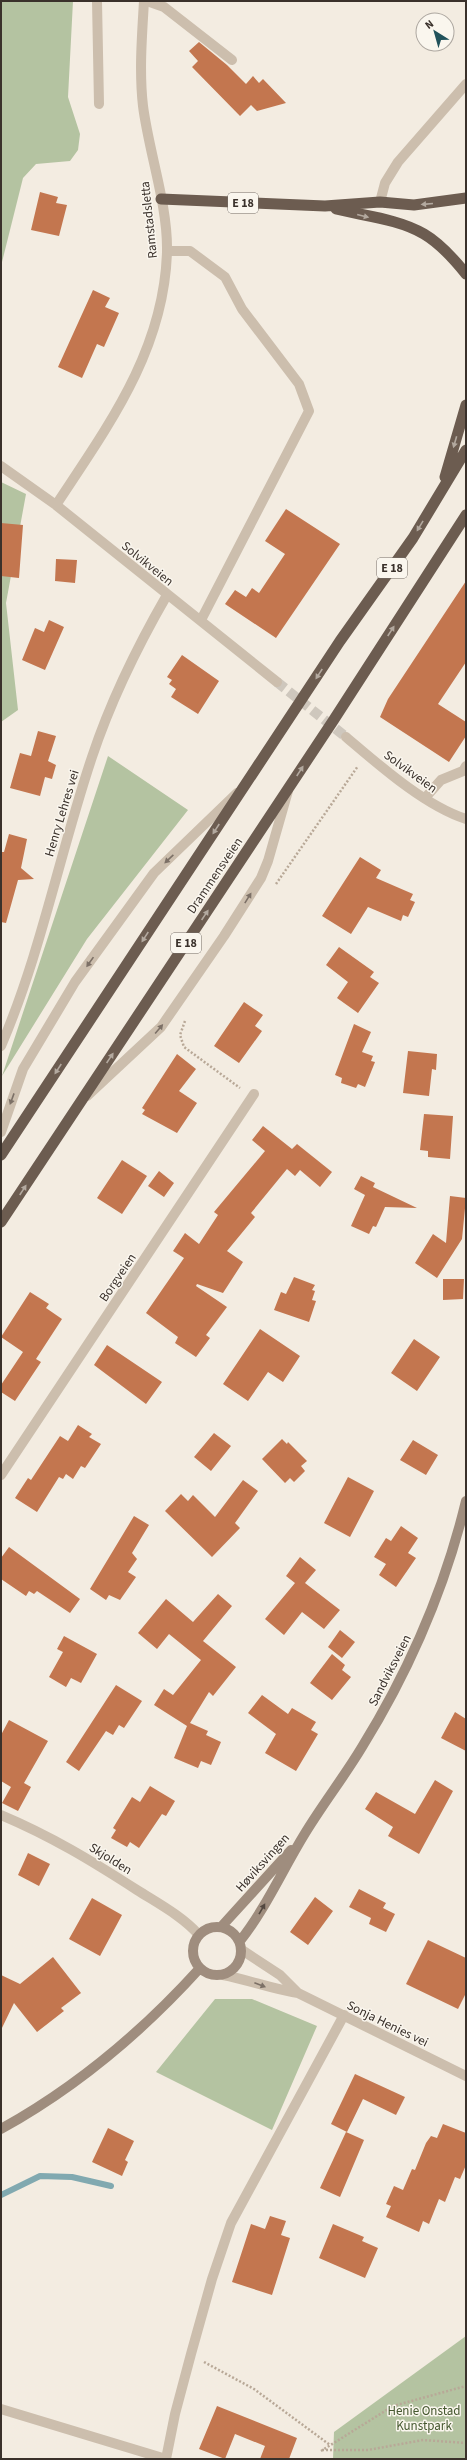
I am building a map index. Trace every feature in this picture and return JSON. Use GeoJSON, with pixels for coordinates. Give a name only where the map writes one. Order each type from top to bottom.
{"type":"FeatureCollection","features":[{"type":"Feature","properties":{"kind":"highway","name":"E 18"},"geometry":{"type":"LineString","coordinates":[[161,199],[325,206],[380,202],[414,205],[466,198]]}},
{"type":"Feature","properties":{"kind":"highway","name":"E 18"},"geometry":{"type":"LineString","coordinates":[[325,206],[394,222],[424,234],[448,253],[466,274]]}},
{"type":"Feature","properties":{"kind":"highway","name":"E 18"},"geometry":{"type":"LineString","coordinates":[[440,492],[466,405]]}},
{"type":"Feature","properties":{"kind":"highway","name":"E 18"},"geometry":{"type":"LineString","coordinates":[[440,492],[466,450]]}},
{"type":"Feature","properties":{"kind":"highway","name":"Drammensveien"},"geometry":{"type":"LineString","coordinates":[[1,1155],[340,641],[413,538],[440,492]]}},
{"type":"Feature","properties":{"kind":"highway","name":"Drammensveien"},"geometry":{"type":"LineString","coordinates":[[1,1222],[289,788],[466,515]]}},
{"type":"Feature","properties":{"kind":"main road","name":"Sandviksveien"},"geometry":{"type":"LineString","coordinates":[[304,1835],[362,1748],[398,1686],[423,1633],[442,1581],[466,1501]]}},
{"type":"Feature","properties":{"kind":"main road","name":"Høviksvingen"},"geometry":{"type":"LineString","coordinates":[[221,1927],[304,1835]]}},
{"type":"Feature","properties":{"kind":"main road","name":"Høviksvingen"},"geometry":{"type":"LineString","coordinates":[[241,1945],[304,1835]]}},
{"type":"Feature","properties":{"kind":"main road"},"geometry":{"type":"LineString","coordinates":[[221,1927],[232,1931],[241,1945],[238,1964],[223,1975],[213,1975],[200,1968],[193,1954],[194,1944],[199,1934],[206,1929],[221,1927]]}},
{"type":"Feature","properties":{"kind":"main road"},"geometry":{"type":"LineString","coordinates":[[1,2129],[84,2075],[154,2015],[200,1968]]}},
{"type":"Feature","properties":{"kind":"street"},"geometry":{"type":"LineString","coordinates":[[97,1],[99,104]]}},
{"type":"Feature","properties":{"kind":"street","name":"Ramstadsletta"},"geometry":{"type":"LineString","coordinates":[[56,506],[123,402],[153,337],[163,292],[167,252],[161,199],[143,106],[141,55],[144,1]]}},
{"type":"Feature","properties":{"kind":"street"},"geometry":{"type":"LineString","coordinates":[[147,1],[168,4],[232,60]]}},
{"type":"Feature","properties":{"kind":"street"},"geometry":{"type":"LineString","coordinates":[[380,202],[385,183],[398,162],[466,84]]}},
{"type":"Feature","properties":{"kind":"street"},"geometry":{"type":"LineString","coordinates":[[167,252],[190,251],[225,277],[242,309],[299,384],[309,411],[201,620]]}},
{"type":"Feature","properties":{"kind":"street","name":"Solvikveien"},"geometry":{"type":"LineString","coordinates":[[1,466],[56,506],[167,595],[201,620],[276,682]]}},
{"type":"Feature","properties":{"kind":"street","name":"Henry Lehres vei"},"geometry":{"type":"LineString","coordinates":[[1,1046],[34,954],[92,757],[115,693],[139,642],[167,595]]}},
{"type":"Feature","properties":{"kind":"street","name":"Solvikveien"},"geometry":{"type":"LineString","coordinates":[[346,737],[424,798],[446,812],[466,819]]}},
{"type":"Feature","properties":{"kind":"street"},"geometry":{"type":"LineString","coordinates":[[424,798],[441,780],[462,771],[466,766]]}},
{"type":"Feature","properties":{"kind":"street"},"geometry":{"type":"LineString","coordinates":[[1,1132],[23,1069],[75,982],[123,913],[154,873],[247,783]]}},
{"type":"Feature","properties":{"kind":"street"},"geometry":{"type":"LineString","coordinates":[[80,1103],[161,1028],[224,936],[260,878],[268,861],[289,788]]}},
{"type":"Feature","properties":{"kind":"street","name":"Borgveien"},"geometry":{"type":"LineString","coordinates":[[1,1475],[254,1094]]}},
{"type":"Feature","properties":{"kind":"street","name":"Skjolden"},"geometry":{"type":"LineString","coordinates":[[1,1815],[44,1834],[80,1854],[174,1913],[199,1934]]}},
{"type":"Feature","properties":{"kind":"street","name":"Sonja Henies vei"},"geometry":{"type":"LineString","coordinates":[[241,1945],[280,1975],[298,1993]]}},
{"type":"Feature","properties":{"kind":"street","name":"Sonja Henies vei"},"geometry":{"type":"LineString","coordinates":[[223,1975],[245,1980],[271,1989],[298,1993],[466,2076]]}},
{"type":"Feature","properties":{"kind":"street"},"geometry":{"type":"LineString","coordinates":[[1,2409],[166,2459],[175,2414],[191,2354],[212,2279],[231,2223],[344,2015]]}},
{"type":"Feature","properties":{"kind":"path"},"geometry":{"type":"LineString","coordinates":[[186,1017],[180,1035],[184,1047],[244,1090],[254,1094]]}},
{"type":"Feature","properties":{"kind":"path"},"geometry":{"type":"LineString","coordinates":[[191,2354],[254,2389],[330,2445]]}},
{"type":"Feature","properties":{"kind":"path"},"geometry":{"type":"LineString","coordinates":[[466,2386],[394,2406],[321,2450],[368,2450],[423,2440],[466,2443]]}},
{"type":"Feature","properties":{"kind":"green space"},"geometry":{"type":"Polygon","coordinates":[[[1,1],[73,1],[68,97],[80,134],[78,150],[70,161],[36,164],[23,178],[1,266],[1,1]]]}},
{"type":"Feature","properties":{"kind":"green space"},"geometry":{"type":"Polygon","coordinates":[[[1,482],[26,494],[6,603],[18,710],[1,722],[1,482]]]}},
{"type":"Feature","properties":{"kind":"green space"},"geometry":{"type":"Polygon","coordinates":[[[108,756],[188,810],[87,939],[2,1076],[108,756]]]}},
{"type":"Feature","properties":{"kind":"green space"},"geometry":{"type":"Polygon","coordinates":[[[215,1999],[252,1999],[317,2026],[272,2130],[156,2072],[215,1999]]]}},
{"type":"Feature","properties":{"kind":"green space","name":"Henie Onstad Kunstpark"},"geometry":{"type":"Polygon","coordinates":[[[466,2336],[466,2459],[333,2459],[334,2432],[466,2336]]]}},
{"type":"Feature","properties":{"kind":"building"},"geometry":{"type":"Polygon","coordinates":[[[199,42],[227,65],[246,84],[253,76],[259,83],[263,79],[286,103],[257,111],[251,105],[240,116],[192,67],[198,61],[189,51],[199,42]]]}},
{"type":"Feature","properties":{"kind":"building"},"geometry":{"type":"Polygon","coordinates":[[[40,192],[58,197],[56,203],[67,205],[59,236],[31,230],[40,192]]]}},
{"type":"Feature","properties":{"kind":"building"},"geometry":{"type":"Polygon","coordinates":[[[93,290],[110,298],[105,307],[119,313],[104,347],[97,344],[82,378],[58,367],[93,290]]]}},
{"type":"Feature","properties":{"kind":"building"},"geometry":{"type":"Polygon","coordinates":[[[286,509],[340,544],[276,638],[225,604],[235,590],[246,597],[252,588],[259,593],[285,554],[265,541],[286,509]]]}},
{"type":"Feature","properties":{"kind":"building"},"geometry":{"type":"Polygon","coordinates":[[[1,523],[23,525],[19,578],[1,576],[1,523]]]}},
{"type":"Feature","properties":{"kind":"building"},"geometry":{"type":"Polygon","coordinates":[[[56,559],[77,560],[75,583],[55,581],[56,559]]]}},
{"type":"Feature","properties":{"kind":"building"},"geometry":{"type":"Polygon","coordinates":[[[466,581],[466,662],[438,704],[466,722],[466,736],[449,762],[380,717],[388,699],[466,581]]]}},
{"type":"Feature","properties":{"kind":"building"},"geometry":{"type":"Polygon","coordinates":[[[49,620],[64,627],[45,670],[22,660],[35,628],[44,632],[49,620]]]}},
{"type":"Feature","properties":{"kind":"building"},"geometry":{"type":"Polygon","coordinates":[[[182,655],[219,681],[198,714],[171,697],[176,689],[169,684],[172,680],[167,677],[182,655]]]}},
{"type":"Feature","properties":{"kind":"building"},"geometry":{"type":"Polygon","coordinates":[[[38,731],[56,736],[48,761],[56,765],[52,779],[45,777],[40,796],[10,788],[20,753],[31,756],[38,731]]]}},
{"type":"Feature","properties":{"kind":"building"},"geometry":{"type":"Polygon","coordinates":[[[9,834],[27,839],[21,868],[34,879],[18,880],[6,923],[1,922],[1,852],[4,852],[9,834]]]}},
{"type":"Feature","properties":{"kind":"building"},"geometry":{"type":"Polygon","coordinates":[[[360,857],[381,870],[376,878],[413,894],[410,900],[415,902],[408,917],[403,915],[401,921],[368,907],[351,934],[322,916],[360,857]]]}},
{"type":"Feature","properties":{"kind":"building"},"geometry":{"type":"Polygon","coordinates":[[[339,947],[374,972],[370,977],[379,983],[358,1013],[337,998],[348,982],[326,965],[339,947]]]}},
{"type":"Feature","properties":{"kind":"building"},"geometry":{"type":"Polygon","coordinates":[[[244,1002],[263,1015],[255,1026],[262,1031],[239,1063],[214,1046],[244,1002]]]}},
{"type":"Feature","properties":{"kind":"building"},"geometry":{"type":"Polygon","coordinates":[[[354,1024],[371,1032],[362,1052],[373,1056],[371,1061],[375,1062],[365,1087],[358,1084],[356,1088],[341,1083],[342,1078],[335,1075],[354,1024]]]}},
{"type":"Feature","properties":{"kind":"building"},"geometry":{"type":"Polygon","coordinates":[[[408,1051],[437,1054],[436,1070],[432,1069],[429,1096],[403,1093],[408,1051]]]}},
{"type":"Feature","properties":{"kind":"building"},"geometry":{"type":"Polygon","coordinates":[[[177,1054],[196,1069],[179,1091],[197,1103],[177,1133],[142,1114],[145,1110],[142,1108],[177,1054]]]}},
{"type":"Feature","properties":{"kind":"building"},"geometry":{"type":"Polygon","coordinates":[[[424,1114],[453,1116],[450,1159],[428,1157],[428,1151],[420,1150],[424,1114]]]}},
{"type":"Feature","properties":{"kind":"building"},"geometry":{"type":"Polygon","coordinates":[[[263,1126],[292,1149],[297,1144],[332,1172],[320,1187],[300,1170],[295,1176],[287,1169],[251,1213],[255,1217],[227,1251],[243,1262],[223,1293],[197,1284],[196,1286],[227,1307],[206,1335],[210,1338],[196,1357],[175,1343],[178,1337],[146,1313],[184,1258],[173,1251],[185,1233],[199,1244],[218,1215],[214,1212],[265,1151],[252,1140],[263,1126]]]}},
{"type":"Feature","properties":{"kind":"building"},"geometry":{"type":"Polygon","coordinates":[[[122,1160],[147,1176],[122,1214],[97,1198],[122,1160]]]}},
{"type":"Feature","properties":{"kind":"building"},"geometry":{"type":"Polygon","coordinates":[[[159,1171],[174,1183],[164,1197],[148,1186],[159,1171]]]}},
{"type":"Feature","properties":{"kind":"building"},"geometry":{"type":"Polygon","coordinates":[[[361,1176],[375,1183],[373,1187],[417,1208],[385,1207],[376,1227],[373,1226],[369,1234],[351,1226],[365,1195],[354,1189],[361,1176]]]}},
{"type":"Feature","properties":{"kind":"building"},"geometry":{"type":"Polygon","coordinates":[[[450,1196],[466,1198],[462,1239],[437,1278],[415,1263],[433,1234],[446,1243],[450,1196]]]}},
{"type":"Feature","properties":{"kind":"building"},"geometry":{"type":"Polygon","coordinates":[[[294,1277],[315,1285],[312,1290],[315,1291],[312,1300],[316,1301],[309,1322],[274,1310],[281,1292],[286,1294],[294,1277]]]}},
{"type":"Feature","properties":{"kind":"building"},"geometry":{"type":"Polygon","coordinates":[[[443,1279],[464,1279],[463,1299],[443,1300],[443,1279]]]}},
{"type":"Feature","properties":{"kind":"building"},"geometry":{"type":"Polygon","coordinates":[[[30,1292],[49,1304],[46,1308],[62,1319],[36,1359],[41,1362],[15,1401],[1,1392],[1,1385],[23,1352],[1,1337],[30,1292]]]}},
{"type":"Feature","properties":{"kind":"building"},"geometry":{"type":"Polygon","coordinates":[[[260,1329],[300,1356],[283,1382],[268,1372],[248,1401],[223,1384],[260,1329]]]}},
{"type":"Feature","properties":{"kind":"building"},"geometry":{"type":"Polygon","coordinates":[[[414,1339],[440,1357],[417,1391],[391,1373],[414,1339]]]}},
{"type":"Feature","properties":{"kind":"building"},"geometry":{"type":"Polygon","coordinates":[[[107,1345],[162,1382],[146,1404],[94,1365],[107,1345]]]}},
{"type":"Feature","properties":{"kind":"building"},"geometry":{"type":"Polygon","coordinates":[[[78,1425],[92,1434],[89,1437],[101,1444],[85,1468],[81,1466],[73,1479],[66,1474],[63,1479],[59,1477],[37,1512],[15,1498],[28,1478],[31,1480],[60,1436],[68,1441],[78,1425]]]}},
{"type":"Feature","properties":{"kind":"building"},"geometry":{"type":"Polygon","coordinates":[[[214,1433],[231,1446],[211,1471],[194,1457],[214,1433]]]}},
{"type":"Feature","properties":{"kind":"building"},"geometry":{"type":"Polygon","coordinates":[[[282,1439],[287,1444],[288,1442],[307,1461],[301,1466],[305,1471],[294,1482],[290,1478],[285,1483],[262,1459],[282,1439]]]}},
{"type":"Feature","properties":{"kind":"building"},"geometry":{"type":"Polygon","coordinates":[[[413,1440],[438,1455],[426,1475],[400,1460],[413,1440]]]}},
{"type":"Feature","properties":{"kind":"building"},"geometry":{"type":"Polygon","coordinates":[[[348,1477],[374,1491],[350,1537],[324,1523],[348,1477]]]}},
{"type":"Feature","properties":{"kind":"building"},"geometry":{"type":"Polygon","coordinates":[[[243,1480],[258,1491],[235,1523],[240,1528],[212,1557],[165,1511],[181,1494],[188,1501],[193,1495],[215,1517],[243,1480]]]}},
{"type":"Feature","properties":{"kind":"building"},"geometry":{"type":"Polygon","coordinates":[[[134,1516],[149,1525],[132,1553],[137,1559],[128,1572],[136,1577],[120,1600],[109,1595],[106,1600],[90,1589],[134,1516]]]}},
{"type":"Feature","properties":{"kind":"building"},"geometry":{"type":"Polygon","coordinates":[[[401,1526],[418,1538],[408,1553],[416,1558],[396,1587],[379,1575],[386,1564],[374,1557],[386,1538],[391,1541],[401,1526]]]}},
{"type":"Feature","properties":{"kind":"building"},"geometry":{"type":"Polygon","coordinates":[[[9,1547],[80,1599],[70,1613],[37,1591],[34,1594],[29,1591],[26,1596],[1,1579],[1,1558],[9,1547]]]}},
{"type":"Feature","properties":{"kind":"building"},"geometry":{"type":"Polygon","coordinates":[[[300,1557],[316,1570],[305,1583],[340,1610],[324,1629],[302,1612],[284,1635],[265,1619],[295,1583],[286,1576],[300,1557]]]}},
{"type":"Feature","properties":{"kind":"building"},"geometry":{"type":"Polygon","coordinates":[[[218,1594],[232,1606],[203,1641],[236,1667],[213,1696],[209,1692],[190,1723],[208,1731],[206,1735],[221,1742],[211,1765],[201,1761],[198,1768],[174,1758],[187,1726],[154,1705],[164,1689],[173,1695],[201,1660],[169,1634],[157,1649],[138,1633],[166,1599],[193,1622],[218,1594]]]}},
{"type":"Feature","properties":{"kind":"building"},"geometry":{"type":"Polygon","coordinates":[[[340,1630],[355,1642],[342,1658],[328,1647],[340,1630]]]}},
{"type":"Feature","properties":{"kind":"building"},"geometry":{"type":"Polygon","coordinates":[[[64,1636],[97,1654],[81,1683],[71,1678],[66,1687],[49,1677],[63,1652],[57,1649],[64,1636]]]}},
{"type":"Feature","properties":{"kind":"building"},"geometry":{"type":"Polygon","coordinates":[[[332,1654],[345,1665],[342,1670],[351,1677],[332,1700],[310,1683],[332,1654]]]}},
{"type":"Feature","properties":{"kind":"building"},"geometry":{"type":"Polygon","coordinates":[[[116,1685],[142,1701],[124,1728],[119,1725],[113,1735],[106,1731],[79,1771],[66,1762],[116,1685]]]}},
{"type":"Feature","properties":{"kind":"building"},"geometry":{"type":"Polygon","coordinates":[[[262,1695],[288,1714],[292,1708],[316,1722],[311,1730],[318,1734],[296,1771],[265,1753],[276,1734],[248,1713],[262,1695]]]}},
{"type":"Feature","properties":{"kind":"building"},"geometry":{"type":"Polygon","coordinates":[[[455,1712],[466,1719],[466,1751],[441,1738],[455,1712]]]}},
{"type":"Feature","properties":{"kind":"building"},"geometry":{"type":"Polygon","coordinates":[[[9,1720],[48,1741],[24,1783],[31,1787],[18,1811],[2,1803],[11,1787],[1,1781],[1,1735],[9,1720]]]}},
{"type":"Feature","properties":{"kind":"building"},"geometry":{"type":"Polygon","coordinates":[[[435,1780],[453,1791],[419,1854],[388,1836],[393,1827],[365,1809],[376,1792],[415,1814],[435,1780]]]}},
{"type":"Feature","properties":{"kind":"building"},"geometry":{"type":"Polygon","coordinates":[[[150,1786],[175,1801],[166,1816],[162,1814],[139,1848],[130,1842],[127,1847],[111,1838],[116,1830],[113,1828],[132,1797],[140,1802],[150,1786]]]}},
{"type":"Feature","properties":{"kind":"building"},"geometry":{"type":"Polygon","coordinates":[[[28,1853],[50,1864],[39,1886],[18,1875],[28,1853]]]}},
{"type":"Feature","properties":{"kind":"building"},"geometry":{"type":"Polygon","coordinates":[[[359,1889],[386,1903],[383,1908],[395,1914],[386,1932],[369,1924],[371,1918],[349,1907],[359,1889]]]}},
{"type":"Feature","properties":{"kind":"building"},"geometry":{"type":"Polygon","coordinates":[[[315,1897],[333,1911],[308,1945],[290,1932],[315,1897]]]}},
{"type":"Feature","properties":{"kind":"building"},"geometry":{"type":"Polygon","coordinates":[[[92,1898],[122,1915],[100,1956],[69,1939],[92,1898]]]}},
{"type":"Feature","properties":{"kind":"building"},"geometry":{"type":"Polygon","coordinates":[[[428,1940],[466,1958],[466,1993],[458,2009],[406,1984],[428,1940]]]}},
{"type":"Feature","properties":{"kind":"building"},"geometry":{"type":"Polygon","coordinates":[[[53,1957],[81,1993],[61,2008],[64,2011],[37,2032],[14,2003],[1,2030],[1,1975],[20,1984],[53,1957]]]}},
{"type":"Feature","properties":{"kind":"building"},"geometry":{"type":"Polygon","coordinates":[[[355,2074],[405,2097],[396,2115],[363,2099],[347,2132],[331,2124],[355,2074]]]}},
{"type":"Feature","properties":{"kind":"building"},"geometry":{"type":"Polygon","coordinates":[[[443,2124],[466,2133],[466,2165],[460,2179],[455,2177],[445,2202],[439,2199],[429,2224],[423,2221],[419,2232],[386,2217],[391,2206],[386,2204],[394,2186],[403,2190],[412,2169],[415,2170],[426,2143],[431,2136],[437,2138],[443,2124]]]}},
{"type":"Feature","properties":{"kind":"building"},"geometry":{"type":"Polygon","coordinates":[[[108,2128],[134,2141],[125,2160],[128,2162],[122,2176],[92,2162],[108,2128]]]}},
{"type":"Feature","properties":{"kind":"building"},"geometry":{"type":"Polygon","coordinates":[[[346,2132],[364,2140],[340,2197],[320,2188],[346,2132]]]}},
{"type":"Feature","properties":{"kind":"building"},"geometry":{"type":"Polygon","coordinates":[[[270,2216],[286,2221],[281,2235],[290,2238],[272,2295],[232,2282],[251,2224],[265,2229],[270,2216]]]}},
{"type":"Feature","properties":{"kind":"building"},"geometry":{"type":"Polygon","coordinates":[[[333,2224],[364,2237],[362,2241],[378,2248],[365,2278],[319,2258],[333,2224]]]}},
{"type":"Feature","properties":{"kind":"building"},"geometry":{"type":"Polygon","coordinates":[[[217,2406],[297,2438],[289,2459],[260,2459],[265,2446],[235,2434],[225,2459],[199,2449],[217,2406]]]}},
{"type":"Feature","properties":{"kind":"waterway"},"geometry":{"type":"LineString","coordinates":[[1,2195],[40,2176],[72,2177],[111,2186]]}},
{"type":"Feature","properties":{"kind":"tunnel"},"geometry":{"type":"LineString","coordinates":[[277,682],[346,737]]}}]}
